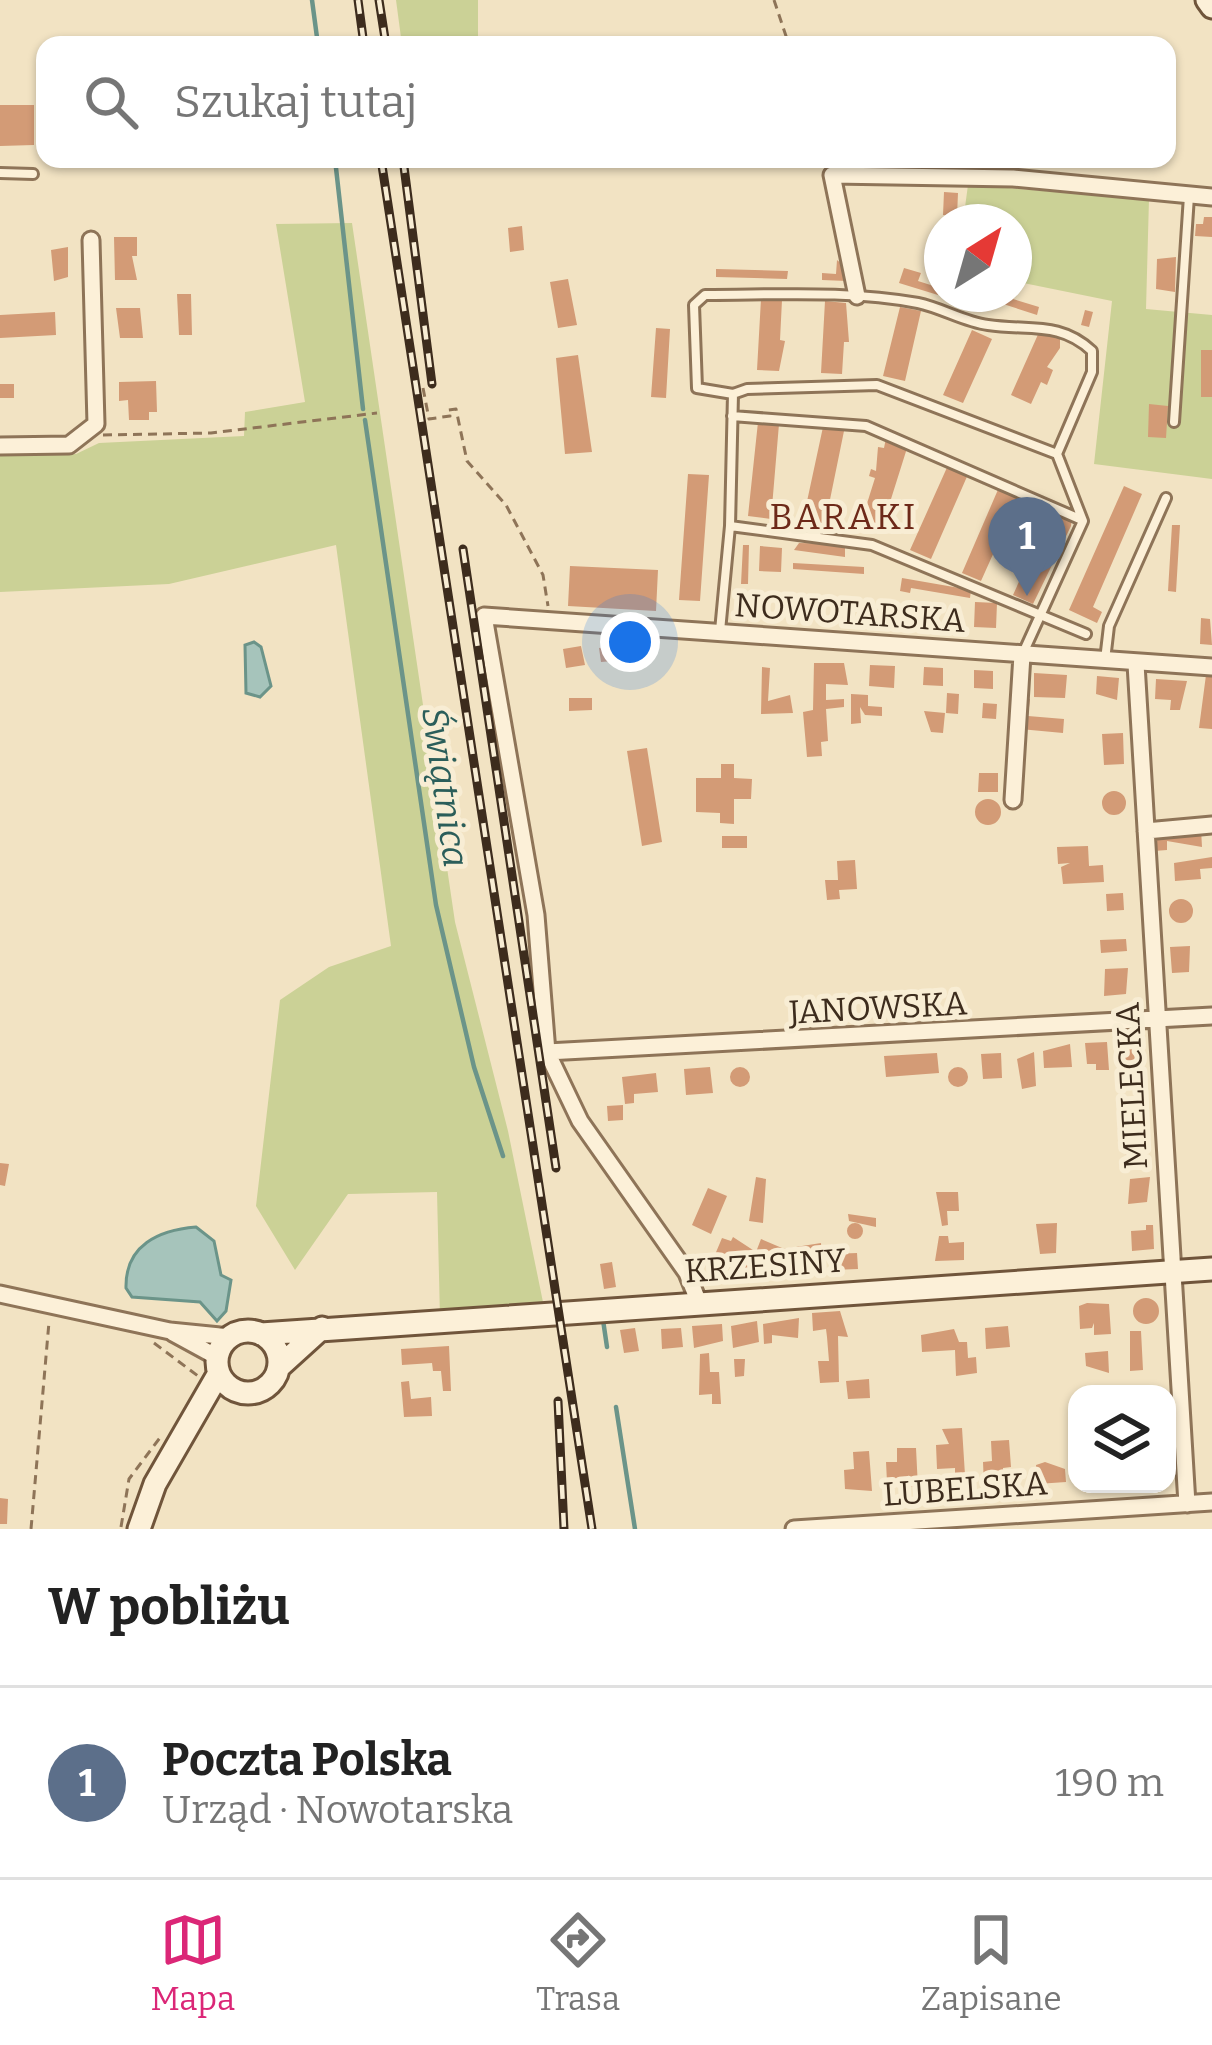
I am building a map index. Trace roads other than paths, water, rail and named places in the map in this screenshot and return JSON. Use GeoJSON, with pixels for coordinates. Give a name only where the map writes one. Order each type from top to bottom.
{"type":"FeatureCollection","features":[{"type":"Feature","properties":{"kind":"street"},"geometry":{"type":"LineString","coordinates":[[857,296],[832,175],[993,176],[1212,197]]}},
{"type":"Feature","properties":{"kind":"street"},"geometry":{"type":"LineString","coordinates":[[0,446],[69,445],[93,429],[91,240]]}},
{"type":"Feature","properties":{"kind":"street","name":"NOWOTARSKA"},"geometry":{"type":"LineString","coordinates":[[547,1052],[536,915],[484,616],[1212,667]]}},
{"type":"Feature","properties":{"kind":"street"},"geometry":{"type":"LineString","coordinates":[[1013,800],[1022,656]]}},
{"type":"Feature","properties":{"kind":"street","name":"MIELECKA"},"geometry":{"type":"LineString","coordinates":[[1136,664],[1187,1504]]}},
{"type":"Feature","properties":{"kind":"street"},"geometry":{"type":"LineString","coordinates":[[1146,831],[1212,825]]}},
{"type":"Feature","properties":{"kind":"street","name":"JANOWSKA"},"geometry":{"type":"LineString","coordinates":[[547,1052],[1212,1016]]}},
{"type":"Feature","properties":{"kind":"street"},"geometry":{"type":"LineString","coordinates":[[547,1052],[580,1121],[687,1273],[699,1303]]}},
{"type":"Feature","properties":{"kind":"street","name":"KRZESINY"},"geometry":{"type":"LineString","coordinates":[[261,1334],[1212,1269]]}},
{"type":"Feature","properties":{"kind":"street"},"geometry":{"type":"LineString","coordinates":[[0,1294],[170,1331],[230,1337],[261,1334],[277,1351],[279,1367]]}},
{"type":"Feature","properties":{"kind":"street"},"geometry":{"type":"LineString","coordinates":[[191,1430],[243,1393],[266,1387],[279,1367],[322,1328]]}},
{"type":"Feature","properties":{"kind":"street"},"geometry":{"type":"LineString","coordinates":[[170,1331],[218,1365],[243,1393]]}},
{"type":"Feature","properties":{"kind":"street"},"geometry":{"type":"LineString","coordinates":[[139,1529],[155,1484],[191,1430],[230,1337]]}},
{"type":"Feature","properties":{"kind":"street","name":"LUBELSKA"},"geometry":{"type":"LineString","coordinates":[[794,1529],[1031,1522],[1212,1502]]}},
{"type":"Feature","properties":{"kind":"lane"},"geometry":{"type":"LineString","coordinates":[[0,173],[33,174]]}},
{"type":"Feature","properties":{"kind":"lane"},"geometry":{"type":"LineString","coordinates":[[1174,422],[1189,195]]}},
{"type":"Feature","properties":{"kind":"lane"},"geometry":{"type":"LineString","coordinates":[[1022,656],[1083,521],[1057,454],[1092,372],[1092,351],[1075,335],[1048,326],[986,326],[920,304],[857,296],[705,295],[694,305],[697,388],[733,394],[747,389],[877,386],[1057,454]]}},
{"type":"Feature","properties":{"kind":"lane"},"geometry":{"type":"LineString","coordinates":[[720,633],[730,526],[733,394]]}},
{"type":"Feature","properties":{"kind":"lane"},"geometry":{"type":"LineString","coordinates":[[732,416],[866,426],[1083,521]]}},
{"type":"Feature","properties":{"kind":"lane"},"geometry":{"type":"LineString","coordinates":[[1104,662],[1109,626],[1166,498]]}},
{"type":"Feature","properties":{"kind":"lane"},"geometry":{"type":"LineString","coordinates":[[730,526],[872,545],[1086,634]]}},
{"type":"Feature","properties":{"kind":"water"},"geometry":{"type":"Polygon","coordinates":[[[254,642],[261,647],[271,686],[260,697],[246,693],[245,645],[254,642]]]}},
{"type":"Feature","properties":{"kind":"water"},"geometry":{"type":"Polygon","coordinates":[[[196,1227],[214,1241],[221,1275],[231,1280],[226,1311],[217,1321],[200,1302],[132,1297],[126,1288],[131,1261],[147,1242],[196,1227]]]}},
{"type":"Feature","properties":{"kind":"waterway","name":"Świątnica"},"geometry":{"type":"LineString","coordinates":[[312,0],[317,36]]}},
{"type":"Feature","properties":{"kind":"waterway","name":"Świątnica"},"geometry":{"type":"LineString","coordinates":[[336,168],[363,409]]}},
{"type":"Feature","properties":{"kind":"waterway","name":"Świątnica"},"geometry":{"type":"LineString","coordinates":[[365,420],[436,905],[474,1067],[503,1156]]}},
{"type":"Feature","properties":{"kind":"waterway","name":"Świątnica"},"geometry":{"type":"LineString","coordinates":[[603,1320],[607,1347]]}},
{"type":"Feature","properties":{"kind":"waterway","name":"Świątnica"},"geometry":{"type":"LineString","coordinates":[[616,1407],[635,1529]]}},
{"type":"Feature","properties":{"kind":"railway"},"geometry":{"type":"LineString","coordinates":[[358,0],[363,36]]}},
{"type":"Feature","properties":{"kind":"railway"},"geometry":{"type":"LineString","coordinates":[[379,0],[385,36]]}},
{"type":"Feature","properties":{"kind":"railway"},"geometry":{"type":"LineString","coordinates":[[382,168],[592,1529]]}},
{"type":"Feature","properties":{"kind":"railway"},"geometry":{"type":"LineString","coordinates":[[404,168],[432,384]]}},
{"type":"Feature","properties":{"kind":"railway"},"geometry":{"type":"LineString","coordinates":[[463,549],[556,1168]]}},
{"type":"Feature","properties":{"kind":"railway"},"geometry":{"type":"LineString","coordinates":[[558,1401],[564,1529]]}},
{"type":"Feature","properties":{"kind":"place","name":"Poczta Polska"},"geometry":{"type":"Point","coordinates":[1027,596]}},
{"type":"Feature","properties":{"kind":"district","name":"BARAKI"},"geometry":{"type":"Point","coordinates":[844,516]}}]}
